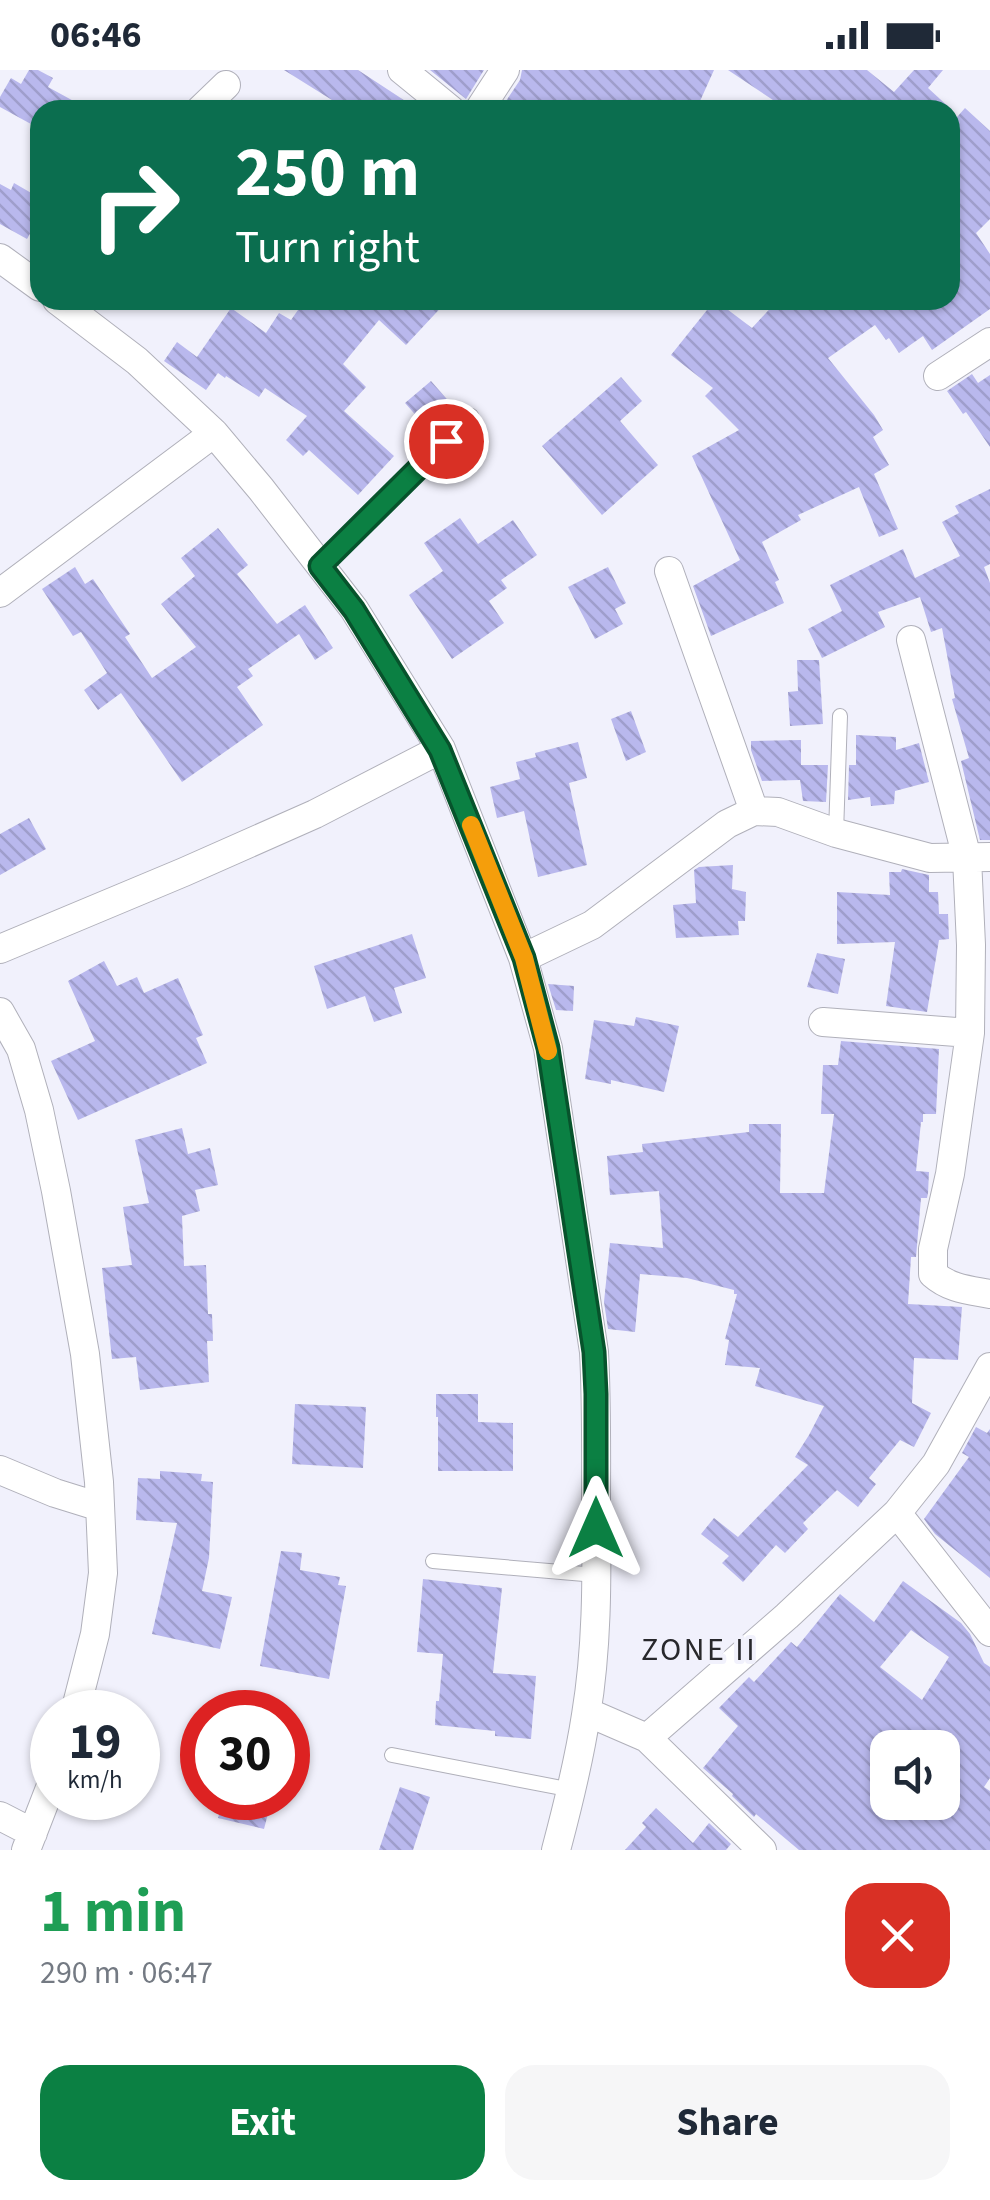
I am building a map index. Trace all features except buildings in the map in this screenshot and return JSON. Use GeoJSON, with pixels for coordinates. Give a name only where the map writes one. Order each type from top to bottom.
{"type":"FeatureCollection","features":[{"type":"Feature","properties":{"kind":"street"},"geometry":{"type":"LineString","coordinates":[[402,70],[439,100]]}},
{"type":"Feature","properties":{"kind":"street"},"geometry":{"type":"LineString","coordinates":[[486,100],[505,70]]}},
{"type":"Feature","properties":{"kind":"street"},"geometry":{"type":"LineString","coordinates":[[210,100],[226,85]]}},
{"type":"Feature","properties":{"kind":"street"},"geometry":{"type":"LineString","coordinates":[[0,258],[30,280]]}},
{"type":"Feature","properties":{"kind":"street"},"geometry":{"type":"LineString","coordinates":[[89,310],[214,433],[354,610],[440,750],[524,958],[548,1048],[594,1352],[596,1394],[593,1653],[587,1712],[556,1850]]}},
{"type":"Feature","properties":{"kind":"street"},"geometry":{"type":"LineString","coordinates":[[938,376],[990,342]]}},
{"type":"Feature","properties":{"kind":"street"},"geometry":{"type":"LineString","coordinates":[[0,592],[214,433]]}},
{"type":"Feature","properties":{"kind":"street"},"geometry":{"type":"LineString","coordinates":[[670,571],[754,812]]}},
{"type":"Feature","properties":{"kind":"street"},"geometry":{"type":"LineString","coordinates":[[911,640],[978,858],[981,946],[950,1174],[932,1249],[934,1274],[954,1288],[990,1294]]}},
{"type":"Feature","properties":{"kind":"street"},"geometry":{"type":"LineString","coordinates":[[0,949],[266,836],[440,750]]}},
{"type":"Feature","properties":{"kind":"street"},"geometry":{"type":"LineString","coordinates":[[524,958],[592,925],[727,824],[754,812],[778,812],[836,833],[930,858],[978,858]]}},
{"type":"Feature","properties":{"kind":"street"},"geometry":{"type":"LineString","coordinates":[[0,1012],[20,1048],[39,1110],[85,1354],[103,1573],[95,1634],[80,1690]]}},
{"type":"Feature","properties":{"kind":"street"},"geometry":{"type":"LineString","coordinates":[[824,1022],[970,1033]]}},
{"type":"Feature","properties":{"kind":"street"},"geometry":{"type":"LineString","coordinates":[[647,1738],[897,1513],[943,1453],[990,1369]]}},
{"type":"Feature","properties":{"kind":"street"},"geometry":{"type":"LineString","coordinates":[[0,1470],[100,1506]]}},
{"type":"Feature","properties":{"kind":"street"},"geometry":{"type":"LineString","coordinates":[[897,1513],[990,1632]]}},
{"type":"Feature","properties":{"kind":"street"},"geometry":{"type":"LineString","coordinates":[[587,1712],[647,1738],[762,1850]]}},
{"type":"Feature","properties":{"kind":"street"},"geometry":{"type":"LineString","coordinates":[[0,1816],[30,1841]]}},
{"type":"Feature","properties":{"kind":"lane"},"geometry":{"type":"LineString","coordinates":[[320,566],[471,416]]}},
{"type":"Feature","properties":{"kind":"lane"},"geometry":{"type":"LineString","coordinates":[[836,833],[840,716]]}},
{"type":"Feature","properties":{"kind":"lane"},"geometry":{"type":"LineString","coordinates":[[433,1561],[596,1574]]}},
{"type":"Feature","properties":{"kind":"lane"},"geometry":{"type":"LineString","coordinates":[[392,1755],[572,1790]]}},
{"type":"Feature","properties":{"kind":"slow traffic"},"geometry":{"type":"LineString","coordinates":[[471,825],[524,958],[548,1051]]}},
{"type":"Feature","properties":{"kind":"district","name":"ZONE II"},"geometry":{"type":"Point","coordinates":[699,1649]}},
{"type":"Feature","properties":{"kind":"route"},"geometry":{"type":"LineString","coordinates":[[446,441],[320,566],[354,610],[440,750],[524,958],[548,1048],[594,1352],[596,1528]]}}]}
